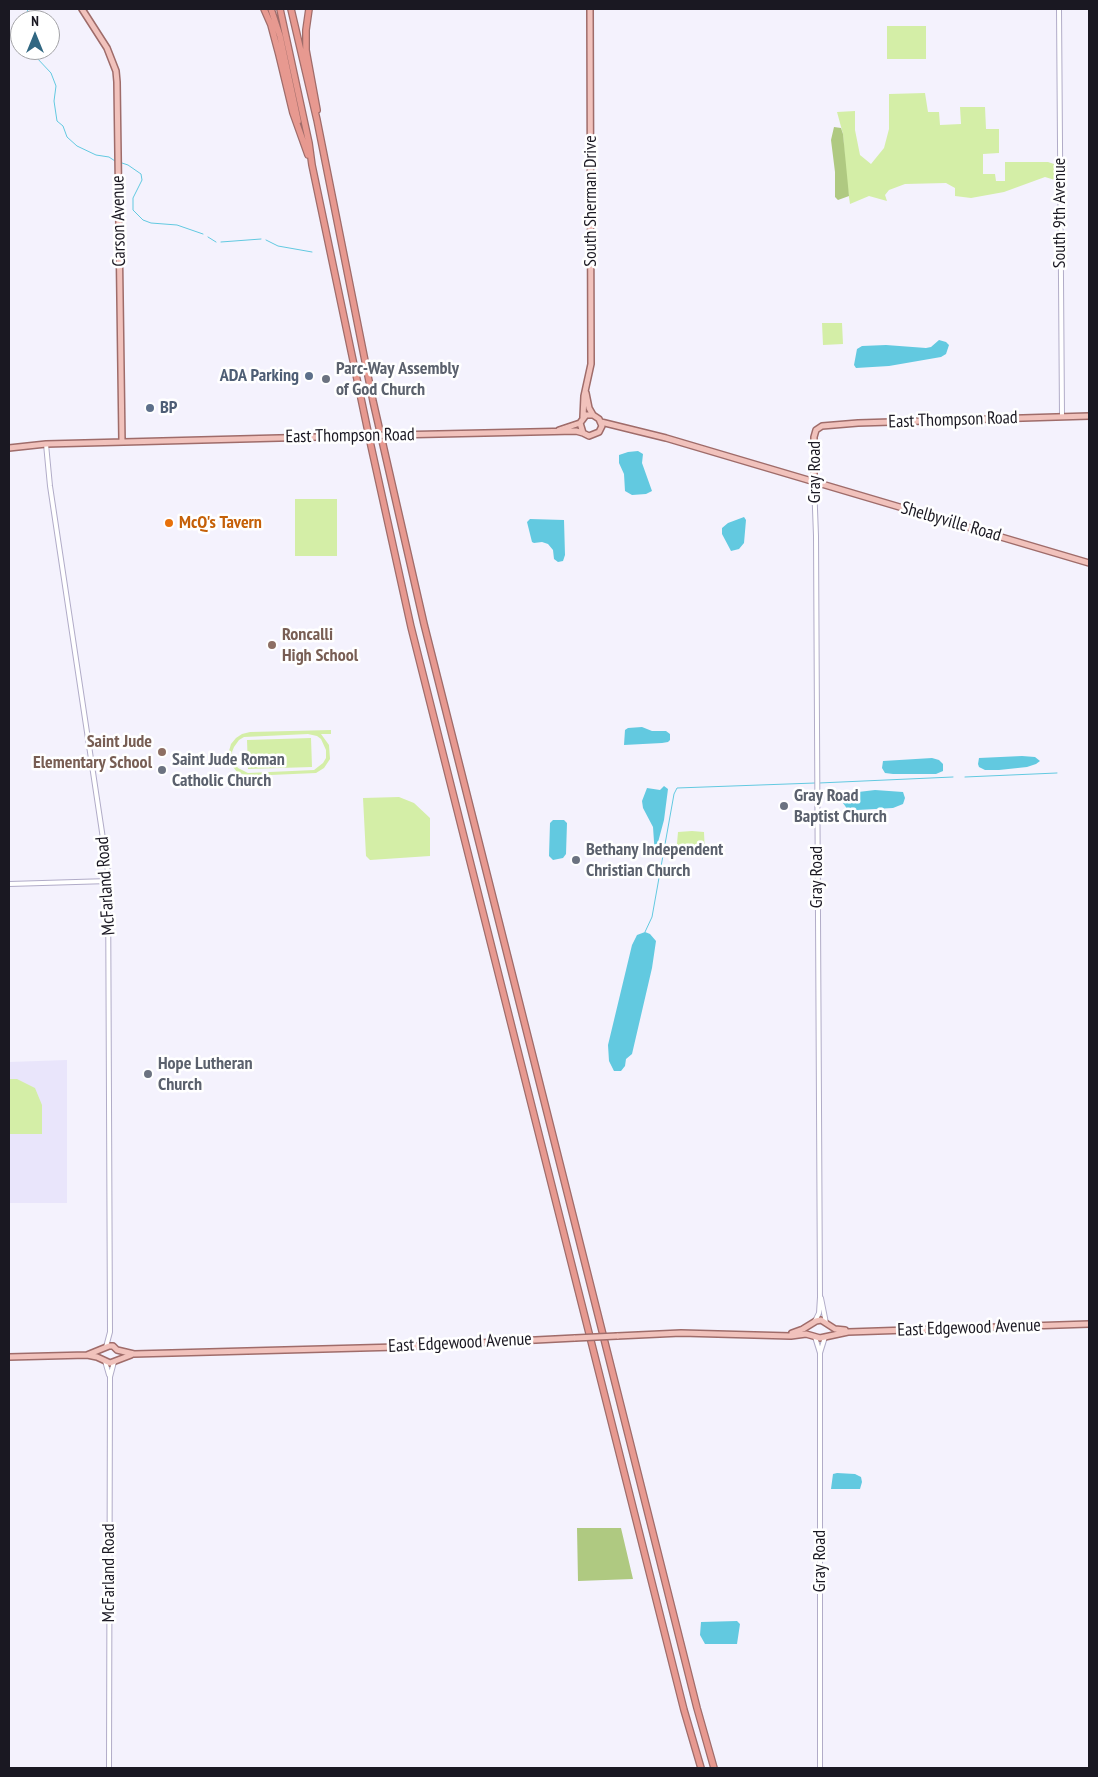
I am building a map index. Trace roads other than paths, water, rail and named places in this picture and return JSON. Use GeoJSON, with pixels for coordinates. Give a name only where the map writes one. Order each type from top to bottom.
{"type":"FeatureCollection","features":[{"type":"Feature","properties":{"kind":"highway"},"geometry":{"type":"LineString","coordinates":[[264,9],[272,30],[292,113],[312,164]]}},
{"type":"Feature","properties":{"kind":"highway"},"geometry":{"type":"LineString","coordinates":[[271,9],[280,36],[301,135]]}},
{"type":"Feature","properties":{"kind":"highway"},"geometry":{"type":"LineString","coordinates":[[280,9],[369,437],[411,627],[700,1768]]}},
{"type":"Feature","properties":{"kind":"highway"},"geometry":{"type":"LineString","coordinates":[[291,9],[317,120],[373,401],[424,624],[697,1708],[714,1768]]}},
{"type":"Feature","properties":{"kind":"highway"},"geometry":{"type":"LineString","coordinates":[[308,9],[306,43],[316,102],[317,120]]}},
{"type":"Feature","properties":{"kind":"main road","name":"Carson Avenue"},"geometry":{"type":"LineString","coordinates":[[82,9],[107,48],[114,66],[117,82],[122,442]]}},
{"type":"Feature","properties":{"kind":"main road","name":"South Sherman Drive"},"geometry":{"type":"LineString","coordinates":[[583,417],[584,396],[592,359],[590,9]]}},
{"type":"Feature","properties":{"kind":"main road","name":"South Sherman Drive"},"geometry":{"type":"LineString","coordinates":[[586,392],[593,415]]}},
{"type":"Feature","properties":{"kind":"main road"},"geometry":{"type":"LineString","coordinates":[[628,429],[601,429],[593,436],[583,433],[580,424],[583,417],[593,415],[601,422],[628,429],[814,482]]}},
{"type":"Feature","properties":{"kind":"main road","name":"East Thompson Road"},"geometry":{"type":"LineString","coordinates":[[818,428],[828,424],[1089,416]]}},
{"type":"Feature","properties":{"kind":"main road"},"geometry":{"type":"LineString","coordinates":[[601,422],[601,429]]}},
{"type":"Feature","properties":{"kind":"main road","name":"East Thompson Road"},"geometry":{"type":"LineString","coordinates":[[544,432],[580,424]]}},
{"type":"Feature","properties":{"kind":"main road","name":"Gray Road"},"geometry":{"type":"LineString","coordinates":[[814,482],[814,437],[818,428]]}},
{"type":"Feature","properties":{"kind":"main road","name":"East Thompson Road"},"geometry":{"type":"LineString","coordinates":[[122,442],[576,431],[583,433]]}},
{"type":"Feature","properties":{"kind":"main road"},"geometry":{"type":"LineString","coordinates":[[9,448],[46,444],[122,442]]}},
{"type":"Feature","properties":{"kind":"main road","name":"Shelbyville Road"},"geometry":{"type":"LineString","coordinates":[[814,482],[1089,563]]}},
{"type":"Feature","properties":{"kind":"main road"},"geometry":{"type":"LineString","coordinates":[[821,1320],[826,1323],[829,1332],[820,1338],[815,1336],[811,1331],[813,1322],[821,1320]]}},
{"type":"Feature","properties":{"kind":"main road","name":"East Edgewood Avenue"},"geometry":{"type":"LineString","coordinates":[[787,1335],[803,1329],[813,1322]]}},
{"type":"Feature","properties":{"kind":"main road","name":"East Edgewood Avenue"},"geometry":{"type":"LineString","coordinates":[[826,1323],[835,1329],[848,1332]]}},
{"type":"Feature","properties":{"kind":"main road","name":"East Edgewood Avenue"},"geometry":{"type":"LineString","coordinates":[[825,1336],[848,1332],[1089,1324]]}},
{"type":"Feature","properties":{"kind":"main road","name":"East Edgewood Avenue"},"geometry":{"type":"LineString","coordinates":[[87,1355],[111,1346],[134,1354],[398,1347],[681,1334],[806,1334],[815,1336]]}},
{"type":"Feature","properties":{"kind":"main road"},"geometry":{"type":"LineString","coordinates":[[104,1348],[101,1355],[104,1360]]}},
{"type":"Feature","properties":{"kind":"main road"},"geometry":{"type":"LineString","coordinates":[[115,1361],[118,1355],[116,1349]]}},
{"type":"Feature","properties":{"kind":"main road","name":"East Edgewood Avenue"},"geometry":{"type":"LineString","coordinates":[[9,1357],[87,1355],[110,1363],[134,1354]]}},
{"type":"Feature","properties":{"kind":"street","name":"South 9th Avenue"},"geometry":{"type":"LineString","coordinates":[[1059,9],[1062,416]]}},
{"type":"Feature","properties":{"kind":"street","name":"McFarland Road"},"geometry":{"type":"LineString","coordinates":[[46,444],[109,881],[110,1332],[116,1349]]}},
{"type":"Feature","properties":{"kind":"street","name":"Gray Road"},"geometry":{"type":"LineString","coordinates":[[813,1322],[819,1313],[820,1297],[816,536],[814,482]]}},
{"type":"Feature","properties":{"kind":"street"},"geometry":{"type":"LineString","coordinates":[[9,884],[109,881]]}},
{"type":"Feature","properties":{"kind":"street","name":"Gray Road"},"geometry":{"type":"LineString","coordinates":[[820,1297],[826,1323]]}},
{"type":"Feature","properties":{"kind":"street","name":"McFarland Road"},"geometry":{"type":"LineString","coordinates":[[104,1348],[110,1332]]}},
{"type":"Feature","properties":{"kind":"street","name":"Gray Road"},"geometry":{"type":"LineString","coordinates":[[815,1336],[820,1353],[820,1768]]}},
{"type":"Feature","properties":{"kind":"street","name":"Gray Road"},"geometry":{"type":"LineString","coordinates":[[820,1353],[825,1336]]}},
{"type":"Feature","properties":{"kind":"street","name":"McFarland Road"},"geometry":{"type":"LineString","coordinates":[[104,1360],[110,1377]]}},
{"type":"Feature","properties":{"kind":"street","name":"McFarland Road"},"geometry":{"type":"LineString","coordinates":[[109,1768],[110,1377],[115,1361]]}},
{"type":"Feature","properties":{"kind":"water"},"geometry":{"type":"Polygon","coordinates":[[[939,340],[949,345],[946,354],[941,357],[889,366],[856,368],[854,365],[857,349],[862,346],[886,345],[926,348],[931,347],[939,340]]]}},
{"type":"Feature","properties":{"kind":"water"},"geometry":{"type":"Polygon","coordinates":[[[638,451],[643,454],[642,463],[652,491],[646,494],[632,495],[625,491],[624,474],[619,463],[619,455],[638,451]]]}},
{"type":"Feature","properties":{"kind":"water"},"geometry":{"type":"Polygon","coordinates":[[[744,517],[746,520],[744,543],[739,549],[731,551],[722,534],[722,528],[728,523],[744,517]]]}},
{"type":"Feature","properties":{"kind":"water"},"geometry":{"type":"Polygon","coordinates":[[[530,519],[564,520],[565,555],[563,561],[558,562],[554,559],[553,550],[548,544],[532,542],[527,522],[530,519]]]}},
{"type":"Feature","properties":{"kind":"water"},"geometry":{"type":"Polygon","coordinates":[[[642,727],[652,731],[666,731],[670,734],[670,740],[662,743],[624,745],[625,730],[642,727]]]}},
{"type":"Feature","properties":{"kind":"water"},"geometry":{"type":"Polygon","coordinates":[[[1035,757],[1040,761],[1027,767],[999,770],[985,770],[979,767],[978,764],[979,758],[1035,757]]]}},
{"type":"Feature","properties":{"kind":"water"},"geometry":{"type":"Polygon","coordinates":[[[932,758],[939,760],[943,764],[943,771],[936,774],[893,774],[885,773],[882,768],[883,761],[932,758]]]}},
{"type":"Feature","properties":{"kind":"water"},"geometry":{"type":"Polygon","coordinates":[[[664,786],[668,789],[664,820],[655,856],[653,827],[643,808],[642,801],[647,788],[660,790],[664,786]]]}},
{"type":"Feature","properties":{"kind":"water"},"geometry":{"type":"Polygon","coordinates":[[[875,790],[903,792],[905,798],[903,804],[893,808],[848,810],[843,803],[844,798],[850,793],[875,790]]]}},
{"type":"Feature","properties":{"kind":"water"},"geometry":{"type":"Polygon","coordinates":[[[553,820],[564,820],[567,823],[566,854],[563,858],[553,860],[549,856],[550,823],[553,820]]]}},
{"type":"Feature","properties":{"kind":"water"},"geometry":{"type":"Polygon","coordinates":[[[645,932],[650,934],[656,941],[652,968],[632,1054],[626,1059],[625,1066],[621,1071],[614,1071],[609,1061],[608,1045],[632,945],[637,935],[645,932]]]}},
{"type":"Feature","properties":{"kind":"water"},"geometry":{"type":"Polygon","coordinates":[[[833,1474],[855,1474],[861,1477],[860,1489],[831,1489],[833,1474]]]}},
{"type":"Feature","properties":{"kind":"water"},"geometry":{"type":"Polygon","coordinates":[[[737,1621],[740,1624],[737,1644],[705,1644],[700,1635],[701,1622],[737,1621]]]}},
{"type":"Feature","properties":{"kind":"waterway"},"geometry":{"type":"LineString","coordinates":[[39,60],[51,73],[56,86],[54,101],[57,121],[63,126],[67,137],[77,146],[96,155],[109,157],[115,161]]}},
{"type":"Feature","properties":{"kind":"waterway"},"geometry":{"type":"LineString","coordinates":[[122,163],[141,174],[142,180],[133,198],[133,210],[143,220],[151,223],[177,225],[203,234]]}},
{"type":"Feature","properties":{"kind":"waterway"},"geometry":{"type":"LineString","coordinates":[[208,237],[216,242]]}},
{"type":"Feature","properties":{"kind":"waterway"},"geometry":{"type":"LineString","coordinates":[[221,242],[261,239]]}},
{"type":"Feature","properties":{"kind":"waterway"},"geometry":{"type":"LineString","coordinates":[[266,240],[278,246],[312,252]]}},
{"type":"Feature","properties":{"kind":"waterway"},"geometry":{"type":"LineString","coordinates":[[965,777],[1057,773]]}},
{"type":"Feature","properties":{"kind":"waterway"},"geometry":{"type":"LineString","coordinates":[[819,783],[953,777]]}},
{"type":"Feature","properties":{"kind":"waterway"},"geometry":{"type":"LineString","coordinates":[[645,932],[652,917],[674,794],[677,788],[815,783]]}},
{"type":"Feature","properties":{"kind":"place","name":"ADA Parking"},"geometry":{"type":"Point","coordinates":[309,376]}},
{"type":"Feature","properties":{"kind":"place","name":"Parc-Way Assembly of God Church"},"geometry":{"type":"Point","coordinates":[326,379]}},
{"type":"Feature","properties":{"kind":"place","name":"BP"},"geometry":{"type":"Point","coordinates":[150,408]}},
{"type":"Feature","properties":{"kind":"place","name":"McQ's Tavern"},"geometry":{"type":"Point","coordinates":[169,523]}},
{"type":"Feature","properties":{"kind":"place","name":"Roncalli High School"},"geometry":{"type":"Point","coordinates":[272,645]}},
{"type":"Feature","properties":{"kind":"place","name":"Saint Jude Elementary School"},"geometry":{"type":"Point","coordinates":[162,752]}},
{"type":"Feature","properties":{"kind":"place","name":"Saint Jude Roman Catholic Church"},"geometry":{"type":"Point","coordinates":[162,770]}},
{"type":"Feature","properties":{"kind":"place","name":"Gray Road Baptist Church"},"geometry":{"type":"Point","coordinates":[784,806]}},
{"type":"Feature","properties":{"kind":"place","name":"Bethany Independent Christian Church"},"geometry":{"type":"Point","coordinates":[576,860]}},
{"type":"Feature","properties":{"kind":"place","name":"Hope Lutheran Church"},"geometry":{"type":"Point","coordinates":[148,1074]}}]}
